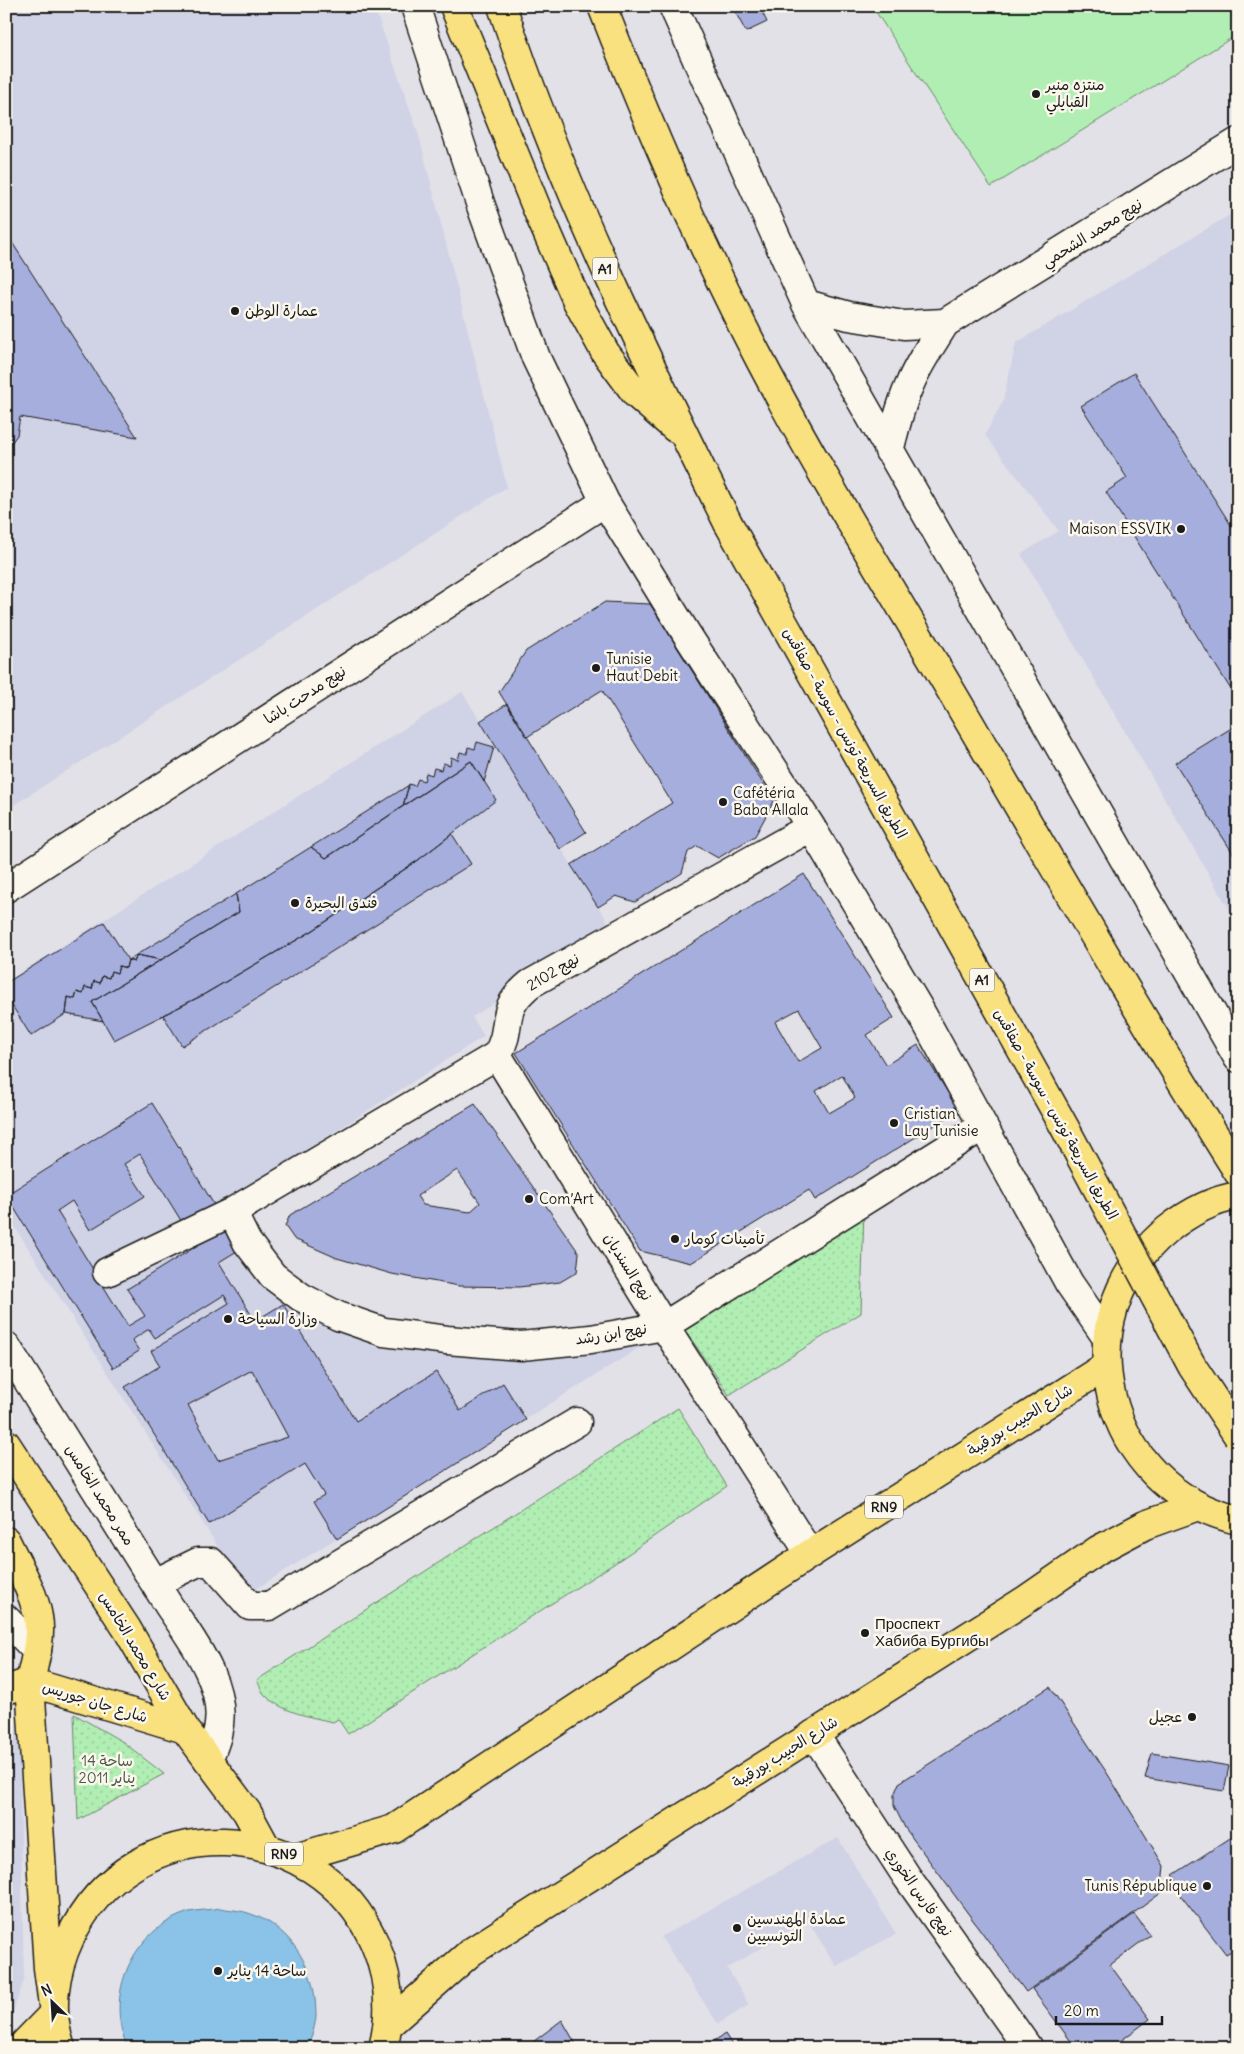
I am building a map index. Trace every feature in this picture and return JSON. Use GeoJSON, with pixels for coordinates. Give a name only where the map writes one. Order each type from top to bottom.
{"type":"FeatureCollection","features":[{"type":"Feature","properties":{"kind":"main road"},"geometry":{"type":"LineString","coordinates":[[454,6],[539,214],[582,310],[605,352],[636,394],[685,436]]}},
{"type":"Feature","properties":{"kind":"main road","name":"الطريق السريعة تونس - سوسة - صفاقس"},"geometry":{"type":"LineString","coordinates":[[502,6],[550,142],[608,275],[728,523],[1064,1128],[1192,1366],[1238,1436]]}},
{"type":"Feature","properties":{"kind":"main road"},"geometry":{"type":"LineString","coordinates":[[602,6],[679,190],[742,326],[814,457],[1144,1021],[1238,1172]]}},
{"type":"Feature","properties":{"kind":"main road"},"geometry":{"type":"LineString","coordinates":[[1234,1524],[1198,1506],[1165,1484],[1147,1468],[1129,1442],[1117,1418],[1106,1366],[1108,1338],[1114,1310],[1124,1284],[1139,1259],[1158,1238],[1180,1220],[1204,1206],[1238,1196]]}},
{"type":"Feature","properties":{"kind":"main road","name":"شارع الحبيب بورقيبة"},"geometry":{"type":"LineString","coordinates":[[295,1858],[394,1829],[810,1554],[1106,1366]]}},
{"type":"Feature","properties":{"kind":"main road","name":"شارع محمد الخامس"},"geometry":{"type":"LineString","coordinates":[[6,1444],[126,1629],[185,1729],[246,1812],[266,1847]]}},
{"type":"Feature","properties":{"kind":"main road","name":"شارع الحبيب بورقيبة"},"geometry":{"type":"LineString","coordinates":[[385,2036],[471,1952],[1027,1599],[1098,1550],[1145,1525],[1198,1506]]}},
{"type":"Feature","properties":{"kind":"main road"},"geometry":{"type":"LineString","coordinates":[[6,1541],[26,1582],[38,1617],[37,1651],[18,1686],[54,2013],[20,2048]]}},
{"type":"Feature","properties":{"kind":"main road","name":"شارع جان جوريس"},"geometry":{"type":"LineString","coordinates":[[18,1686],[185,1729]]}},
{"type":"Feature","properties":{"kind":"main road","name":"RN9"},"geometry":{"type":"LineString","coordinates":[[61,2048],[55,2032],[56,1982],[62,1959],[77,1923],[96,1898],[118,1877],[145,1860],[174,1848],[212,1842],[236,1842],[266,1847],[295,1858],[324,1876],[348,1899],[367,1927],[381,1958],[388,1991],[385,2036]]}},
{"type":"Feature","properties":{"kind":"street"},"geometry":{"type":"LineString","coordinates":[[415,6],[481,206],[536,358],[605,502],[686,633],[812,827],[915,1002],[1069,1283],[1108,1338]]}},
{"type":"Feature","properties":{"kind":"street"},"geometry":{"type":"LineString","coordinates":[[673,6],[806,304],[1238,1058]]}},
{"type":"Feature","properties":{"kind":"street","name":"نهج محمد الشحمي"},"geometry":{"type":"LineString","coordinates":[[946,323],[1238,142]]}},
{"type":"Feature","properties":{"kind":"street"},"geometry":{"type":"LineString","coordinates":[[806,304],[849,316],[904,325],[946,323]]}},
{"type":"Feature","properties":{"kind":"street"},"geometry":{"type":"LineString","coordinates":[[889,451],[909,385],[920,362],[946,323]]}},
{"type":"Feature","properties":{"kind":"street","name":"نهج مدحت باشا"},"geometry":{"type":"LineString","coordinates":[[6,888],[605,502]]}},
{"type":"Feature","properties":{"kind":"street","name":"نهج 2102"},"geometry":{"type":"LineString","coordinates":[[497,1055],[503,1044],[509,1007],[517,995],[530,984],[812,827]]}},
{"type":"Feature","properties":{"kind":"street"},"geometry":{"type":"LineString","coordinates":[[107,1272],[232,1212],[497,1055]]}},
{"type":"Feature","properties":{"kind":"street","name":"نهج السنديان"},"geometry":{"type":"LineString","coordinates":[[497,1055],[664,1326],[810,1554]]}},
{"type":"Feature","properties":{"kind":"street","name":"نهج ابن رشد"},"geometry":{"type":"LineString","coordinates":[[232,1212],[248,1242],[273,1276],[301,1297],[338,1316],[384,1332],[447,1340],[521,1346],[591,1339],[664,1326],[983,1126]]}},
{"type":"Feature","properties":{"kind":"street","name":"ممر محمد الخامس"},"geometry":{"type":"LineString","coordinates":[[6,1346],[155,1583],[196,1644],[207,1665],[215,1686],[219,1712],[218,1734],[208,1760]]}},
{"type":"Feature","properties":{"kind":"street"},"geometry":{"type":"LineString","coordinates":[[155,1583],[198,1562],[211,1562],[250,1606],[269,1606],[577,1422]]}},
{"type":"Feature","properties":{"kind":"street"},"geometry":{"type":"LineString","coordinates":[[6,1619],[37,1651]]}},
{"type":"Feature","properties":{"kind":"street","name":"نهج فارس الخوري"},"geometry":{"type":"LineString","coordinates":[[814,1734],[907,1877],[1028,2048]]}},
{"type":"Feature","properties":{"kind":"shaded area","name":"عمارة الوطن"},"geometry":{"type":"Polygon","coordinates":[[[6,6],[374,6],[419,136],[507,487],[6,810],[6,6]]]}},
{"type":"Feature","properties":{"kind":"shaded area"},"geometry":{"type":"Polygon","coordinates":[[[1238,210],[1238,924],[1021,554],[1059,531],[985,435],[1003,401],[1016,343],[1238,210]]]}},
{"type":"Feature","properties":{"kind":"shaded area"},"geometry":{"type":"Polygon","coordinates":[[[462,692],[613,930],[472,1017],[484,1036],[216,1208],[309,1316],[376,1347],[447,1355],[523,1357],[653,1339],[248,1594],[6,1213],[6,982],[462,692]]]}},
{"type":"Feature","properties":{"kind":"shaded area"},"geometry":{"type":"Polygon","coordinates":[[[6,1682],[19,1741],[24,1980],[12,2015],[6,2022],[6,1682]]]}},
{"type":"Feature","properties":{"kind":"shaded area","name":"عمادة المهندسين التونسيين"},"geometry":{"type":"Polygon","coordinates":[[[838,1838],[896,1934],[836,1966],[808,1921],[727,1968],[749,2005],[718,2024],[661,1937],[838,1838]]]}},
{"type":"Feature","properties":{"kind":"green space","name":"منتزه منير القبايلي"},"geometry":{"type":"Polygon","coordinates":[[[872,6],[1238,6],[1238,34],[991,187],[872,6]]]}},
{"type":"Feature","properties":{"kind":"green space"},"geometry":{"type":"Polygon","coordinates":[[[864,1208],[861,1313],[729,1395],[679,1321],[864,1208]]]}},
{"type":"Feature","properties":{"kind":"green space"},"geometry":{"type":"Polygon","coordinates":[[[678,1408],[727,1486],[615,1563],[348,1734],[338,1719],[333,1722],[296,1713],[278,1705],[264,1694],[257,1680],[678,1408]]]}},
{"type":"Feature","properties":{"kind":"green space","name":"ساحة 14 يناير 2011"},"geometry":{"type":"Polygon","coordinates":[[[74,1714],[123,1742],[164,1774],[78,1820],[74,1714]]]}},
{"type":"Feature","properties":{"kind":"water"},"geometry":{"type":"Polygon","coordinates":[[[220,1908],[247,1913],[266,1921],[279,1929],[299,1953],[307,1967],[315,1998],[316,2018],[308,2048],[128,2048],[121,2028],[119,2007],[128,1967],[138,1949],[152,1933],[169,1921],[189,1912],[220,1908]]]}},
{"type":"Feature","properties":{"kind":"building"},"geometry":{"type":"Polygon","coordinates":[[[732,6],[759,6],[767,22],[746,32],[732,6]]]}},
{"type":"Feature","properties":{"kind":"building"},"geometry":{"type":"Polygon","coordinates":[[[6,233],[137,437],[20,417],[17,435],[6,450],[6,233]]]}},
{"type":"Feature","properties":{"kind":"building","name":"Maison ESSVIK"},"geometry":{"type":"Polygon","coordinates":[[[1134,373],[1238,536],[1238,683],[1230,688],[1106,492],[1127,478],[1081,406],[1134,373]]]}},
{"type":"Feature","properties":{"kind":"building"},"geometry":{"type":"Polygon","coordinates":[[[605,602],[650,604],[774,801],[755,836],[718,858],[697,846],[688,852],[682,873],[635,902],[616,896],[598,907],[571,865],[672,803],[602,690],[527,737],[499,692],[526,651],[605,602]]]}},
{"type":"Feature","properties":{"kind":"building"},"geometry":{"type":"Polygon","coordinates":[[[507,704],[586,832],[560,849],[480,721],[507,704]]]}},
{"type":"Feature","properties":{"kind":"building"},"geometry":{"type":"Polygon","coordinates":[[[1238,724],[1238,861],[1175,763],[1238,724]]]}},
{"type":"Feature","properties":{"kind":"building"},"geometry":{"type":"Polygon","coordinates":[[[477,742],[494,747],[484,782],[471,761],[403,806],[409,784],[415,786],[418,779],[424,781],[426,773],[432,775],[434,768],[441,770],[443,763],[450,765],[451,757],[458,760],[460,752],[467,754],[468,747],[475,749],[477,742]]]}},
{"type":"Feature","properties":{"kind":"building","name":"فندق البحيرة"},"geometry":{"type":"Polygon","coordinates":[[[471,761],[496,800],[417,861],[312,931],[203,995],[114,1040],[92,1002],[239,912],[236,894],[311,847],[326,858],[471,761]]]}},
{"type":"Feature","properties":{"kind":"building"},"geometry":{"type":"Polygon","coordinates":[[[409,785],[403,806],[326,858],[311,847],[409,785]]]}},
{"type":"Feature","properties":{"kind":"building"},"geometry":{"type":"Polygon","coordinates":[[[452,834],[471,864],[182,1046],[163,1015],[203,995],[312,931],[417,861],[452,834]]]}},
{"type":"Feature","properties":{"kind":"building"},"geometry":{"type":"Polygon","coordinates":[[[804,874],[894,1018],[867,1035],[886,1065],[918,1045],[959,1110],[815,1200],[809,1190],[691,1263],[640,1251],[516,1053],[804,874]],[[799,1009],[775,1022],[798,1062],[822,1048],[799,1009]],[[842,1075],[816,1091],[829,1113],[855,1098],[842,1075]]]}},
{"type":"Feature","properties":{"kind":"building"},"geometry":{"type":"Polygon","coordinates":[[[236,894],[239,912],[161,960],[137,955],[134,962],[128,960],[236,894]]]}},
{"type":"Feature","properties":{"kind":"building"},"geometry":{"type":"Polygon","coordinates":[[[104,922],[128,960],[126,968],[119,966],[117,973],[111,971],[109,978],[102,976],[100,983],[94,981],[92,989],[85,987],[83,994],[77,992],[75,999],[68,997],[66,1014],[31,1036],[6,996],[6,983],[104,922]]]}},
{"type":"Feature","properties":{"kind":"building"},"geometry":{"type":"Polygon","coordinates":[[[137,955],[161,960],[92,1002],[103,1021],[66,1014],[68,997],[75,999],[77,992],[83,994],[85,987],[92,989],[94,981],[100,983],[102,976],[109,978],[111,971],[117,973],[119,966],[126,968],[128,960],[134,962],[137,955]]]}},
{"type":"Feature","properties":{"kind":"building","name":"وزارة السياحة"},"geometry":{"type":"Polygon","coordinates":[[[152,1103],[216,1208],[185,1227],[140,1154],[124,1164],[145,1196],[90,1230],[72,1201],[57,1211],[128,1326],[145,1316],[127,1289],[224,1229],[237,1251],[219,1262],[255,1321],[283,1304],[356,1421],[436,1372],[460,1411],[503,1383],[526,1420],[337,1539],[314,1501],[324,1495],[305,1464],[209,1524],[125,1387],[160,1366],[151,1351],[229,1303],[224,1295],[155,1338],[149,1329],[132,1340],[139,1351],[113,1368],[6,1195],[152,1103]],[[252,1370],[188,1405],[218,1460],[288,1437],[252,1370]]]}},
{"type":"Feature","properties":{"kind":"building"},"geometry":{"type":"Polygon","coordinates":[[[475,1104],[579,1253],[577,1272],[560,1282],[519,1287],[459,1286],[392,1274],[337,1258],[294,1239],[285,1226],[290,1215],[475,1104]],[[457,1170],[417,1196],[423,1205],[470,1212],[480,1203],[457,1170]]]}},
{"type":"Feature","properties":{"kind":"building"},"geometry":{"type":"Polygon","coordinates":[[[1050,1687],[1107,1773],[1164,1866],[1161,1893],[1026,1992],[905,1828],[894,1806],[894,1795],[899,1783],[1050,1687]]]}},
{"type":"Feature","properties":{"kind":"building"},"geometry":{"type":"Polygon","coordinates":[[[1152,1753],[1229,1766],[1224,1791],[1145,1778],[1152,1753]]]}},
{"type":"Feature","properties":{"kind":"building","name":"Tunis République"},"geometry":{"type":"Polygon","coordinates":[[[1238,1833],[1238,1947],[1226,1954],[1182,1897],[1173,1875],[1238,1833]]]}},
{"type":"Feature","properties":{"kind":"building"},"geometry":{"type":"Polygon","coordinates":[[[1134,1914],[1150,1935],[1110,1965],[1150,2019],[1111,2048],[1076,2048],[1032,1989],[1134,1914]]]}},
{"type":"Feature","properties":{"kind":"building"},"geometry":{"type":"Polygon","coordinates":[[[562,2020],[578,2048],[525,2048],[562,2020]]]}},
{"type":"Feature","properties":{"kind":"building"},"geometry":{"type":"Polygon","coordinates":[[[725,2034],[734,2048],[703,2048],[725,2034]]]}},
{"type":"Feature","properties":{"kind":"place","name":"منتزه منير القبايلي"},"geometry":{"type":"Point","coordinates":[1036,94]}},
{"type":"Feature","properties":{"kind":"place","name":"عمارة الوطن"},"geometry":{"type":"Point","coordinates":[235,311]}},
{"type":"Feature","properties":{"kind":"place","name":"Maison ESSVIK"},"geometry":{"type":"Point","coordinates":[1181,529]}},
{"type":"Feature","properties":{"kind":"place","name":"Tunisie Haut Debit"},"geometry":{"type":"Point","coordinates":[596,668]}},
{"type":"Feature","properties":{"kind":"place","name":"Cafétéria Baba Allala"},"geometry":{"type":"Point","coordinates":[723,802]}},
{"type":"Feature","properties":{"kind":"place","name":"فندق البحيرة"},"geometry":{"type":"Point","coordinates":[295,903]}},
{"type":"Feature","properties":{"kind":"place","name":"Cristian Lay Tunisie"},"geometry":{"type":"Point","coordinates":[894,1123]}},
{"type":"Feature","properties":{"kind":"place","name":"Com’Art"},"geometry":{"type":"Point","coordinates":[529,1199]}},
{"type":"Feature","properties":{"kind":"place","name":"تأمينات كومار"},"geometry":{"type":"Point","coordinates":[675,1239]}},
{"type":"Feature","properties":{"kind":"place","name":"وزارة السياحة"},"geometry":{"type":"Point","coordinates":[228,1319]}},
{"type":"Feature","properties":{"kind":"place","name":"Проспект Хабиба Бургибы"},"geometry":{"type":"Point","coordinates":[865,1633]}},
{"type":"Feature","properties":{"kind":"place","name":"عجيل"},"geometry":{"type":"Point","coordinates":[1192,1717]}},
{"type":"Feature","properties":{"kind":"place","name":"Tunis République"},"geometry":{"type":"Point","coordinates":[1207,1886]}},
{"type":"Feature","properties":{"kind":"place","name":"عمادة المهندسين التونسيين"},"geometry":{"type":"Point","coordinates":[737,1928]}},
{"type":"Feature","properties":{"kind":"place","name":"ساحة 14 يناير"},"geometry":{"type":"Point","coordinates":[218,1971]}}]}
